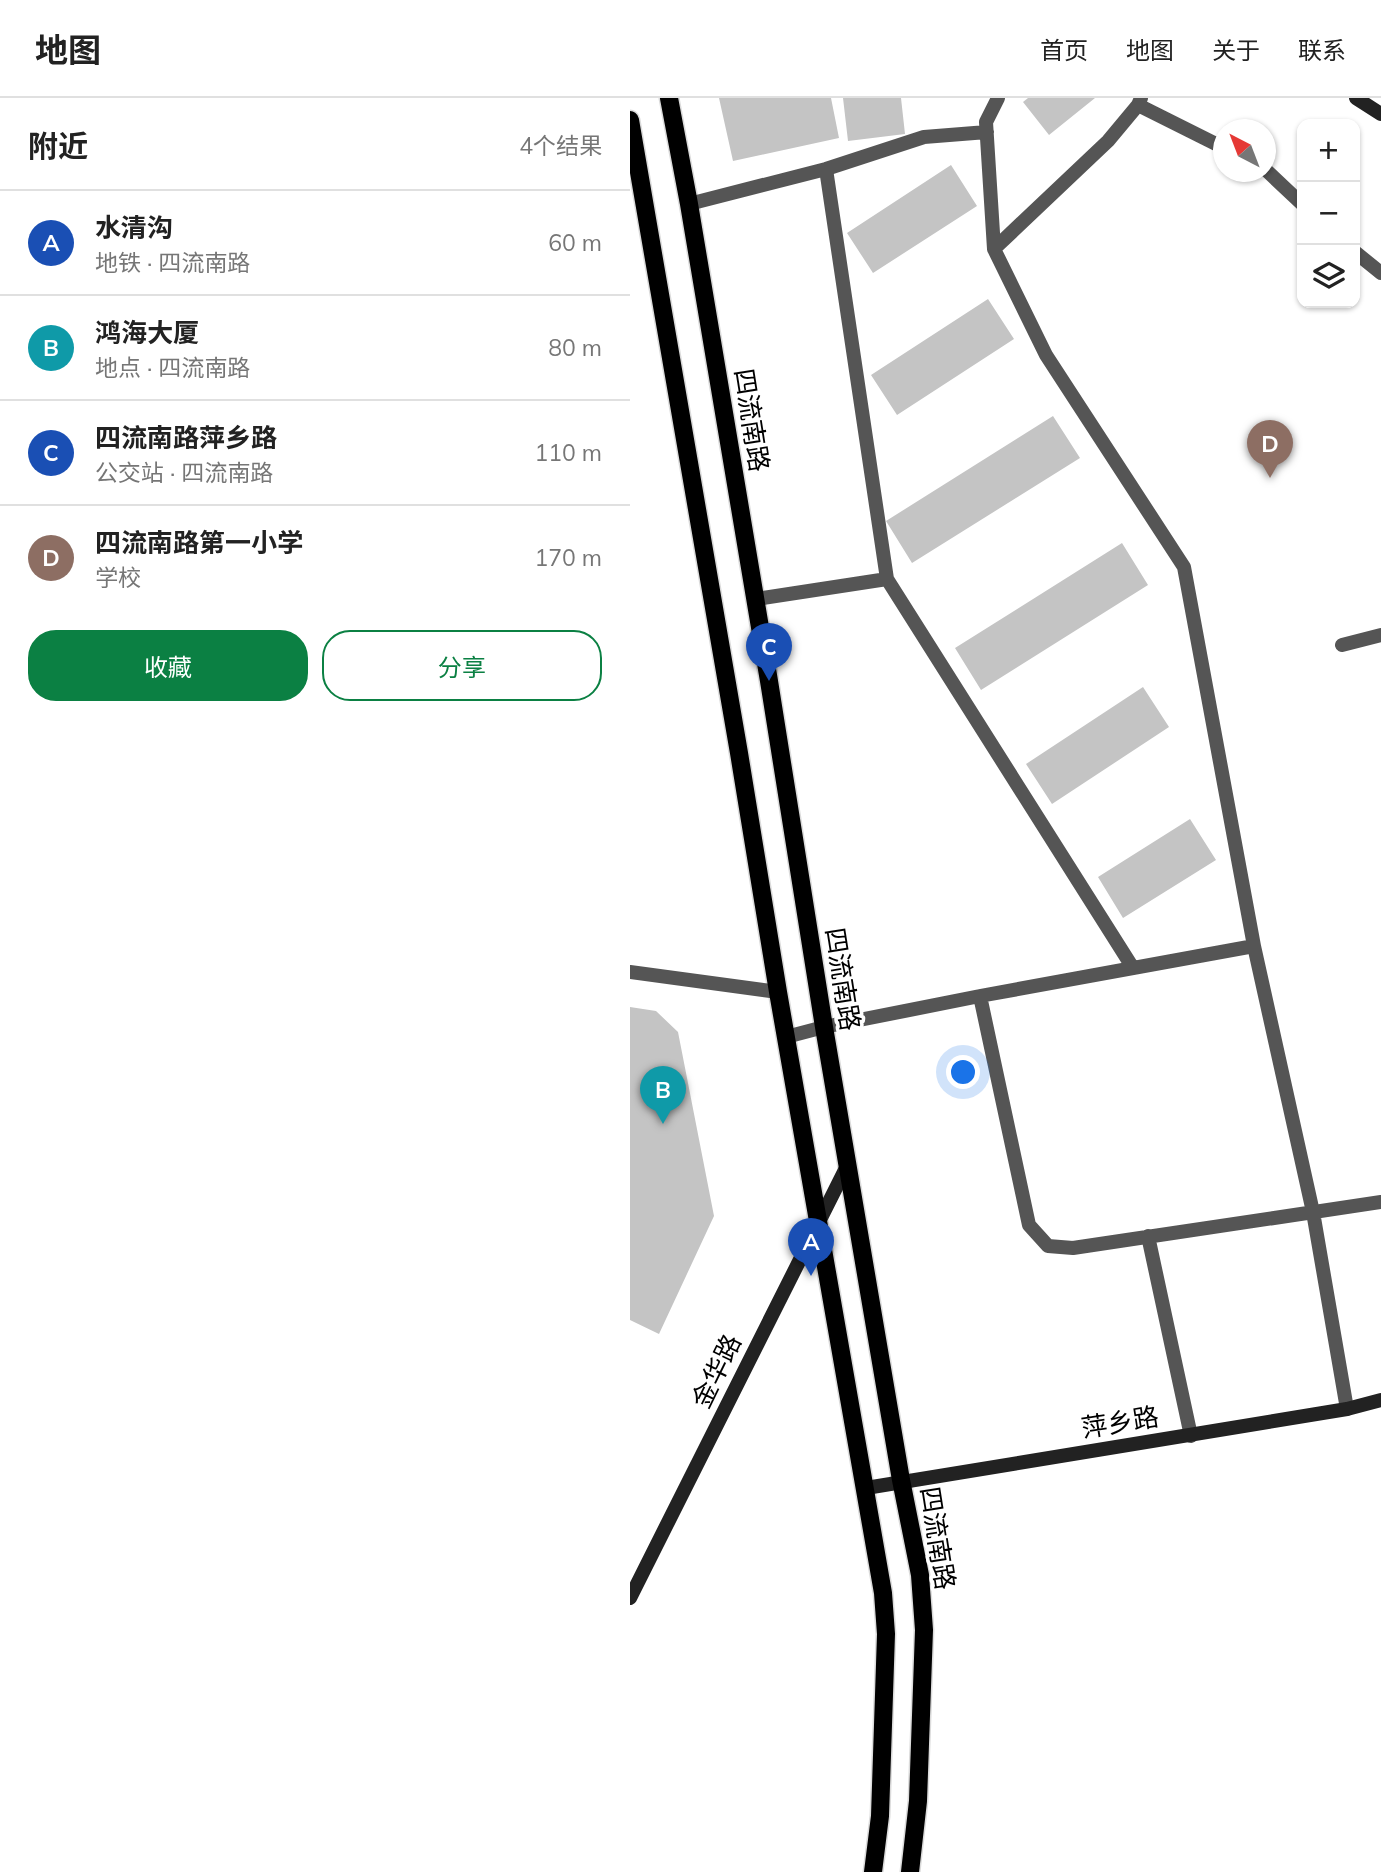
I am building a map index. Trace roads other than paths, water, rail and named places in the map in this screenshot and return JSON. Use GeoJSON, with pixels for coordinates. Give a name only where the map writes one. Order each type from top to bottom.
{"type":"FeatureCollection","features":[{"type":"Feature","properties":{"kind":"main road","name":"四流南路"},"geometry":{"type":"LineString","coordinates":[[669,98],[690,204],[847,1166],[920,1575],[924,1630],[918,1801],[910,1872]]}},
{"type":"Feature","properties":{"kind":"main road"},"geometry":{"type":"LineString","coordinates":[[1356,98],[1381,114]]}},
{"type":"Feature","properties":{"kind":"main road"},"geometry":{"type":"LineString","coordinates":[[630,120],[883,1593],[886,1634],[880,1816],[873,1872]]}},
{"type":"Feature","properties":{"kind":"main road","name":"金华路"},"geometry":{"type":"LineString","coordinates":[[630,1598],[847,1166]]}},
{"type":"Feature","properties":{"kind":"main road","name":"萍乡路"},"geometry":{"type":"LineString","coordinates":[[866,1488],[901,1480],[1191,1436],[1346,1409],[1381,1400]]}},
{"type":"Feature","properties":{"kind":"street"},"geometry":{"type":"LineString","coordinates":[[998,98],[986,122],[994,249],[1046,355],[1184,567],[1254,946],[1313,1212],[1346,1409]]}},
{"type":"Feature","properties":{"kind":"street"},"geometry":{"type":"LineString","coordinates":[[994,249],[1108,141],[1140,102],[1213,142]]}},
{"type":"Feature","properties":{"kind":"street"},"geometry":{"type":"LineString","coordinates":[[690,204],[825,169],[924,136],[987,132]]}},
{"type":"Feature","properties":{"kind":"street"},"geometry":{"type":"LineString","coordinates":[[825,169],[887,579],[1133,968]]}},
{"type":"Feature","properties":{"kind":"street"},"geometry":{"type":"LineString","coordinates":[[1276,180],[1297,199]]}},
{"type":"Feature","properties":{"kind":"street"},"geometry":{"type":"LineString","coordinates":[[1360,256],[1381,274]]}},
{"type":"Feature","properties":{"kind":"street"},"geometry":{"type":"LineString","coordinates":[[755,599],[887,579]]}},
{"type":"Feature","properties":{"kind":"street"},"geometry":{"type":"LineString","coordinates":[[1342,645],[1381,635]]}},
{"type":"Feature","properties":{"kind":"street"},"geometry":{"type":"LineString","coordinates":[[786,1037],[980,996],[1254,946]]}},
{"type":"Feature","properties":{"kind":"street"},"geometry":{"type":"LineString","coordinates":[[630,972],[778,992]]}},
{"type":"Feature","properties":{"kind":"street"},"geometry":{"type":"LineString","coordinates":[[980,996],[1028,1225],[1048,1246],[1073,1248],[1381,1202]]}},
{"type":"Feature","properties":{"kind":"street"},"geometry":{"type":"LineString","coordinates":[[1148,1236],[1191,1436]]}},
{"type":"Feature","properties":{"kind":"place","name":"四流南路第一小学"},"geometry":{"type":"Point","coordinates":[1270,478]}},
{"type":"Feature","properties":{"kind":"place","name":"四流南路萍乡路"},"geometry":{"type":"Point","coordinates":[769,681]}},
{"type":"Feature","properties":{"kind":"place","name":"鸿海大厦"},"geometry":{"type":"Point","coordinates":[663,1124]}},
{"type":"Feature","properties":{"kind":"place","name":"水清沟"},"geometry":{"type":"Point","coordinates":[811,1276]}}]}
